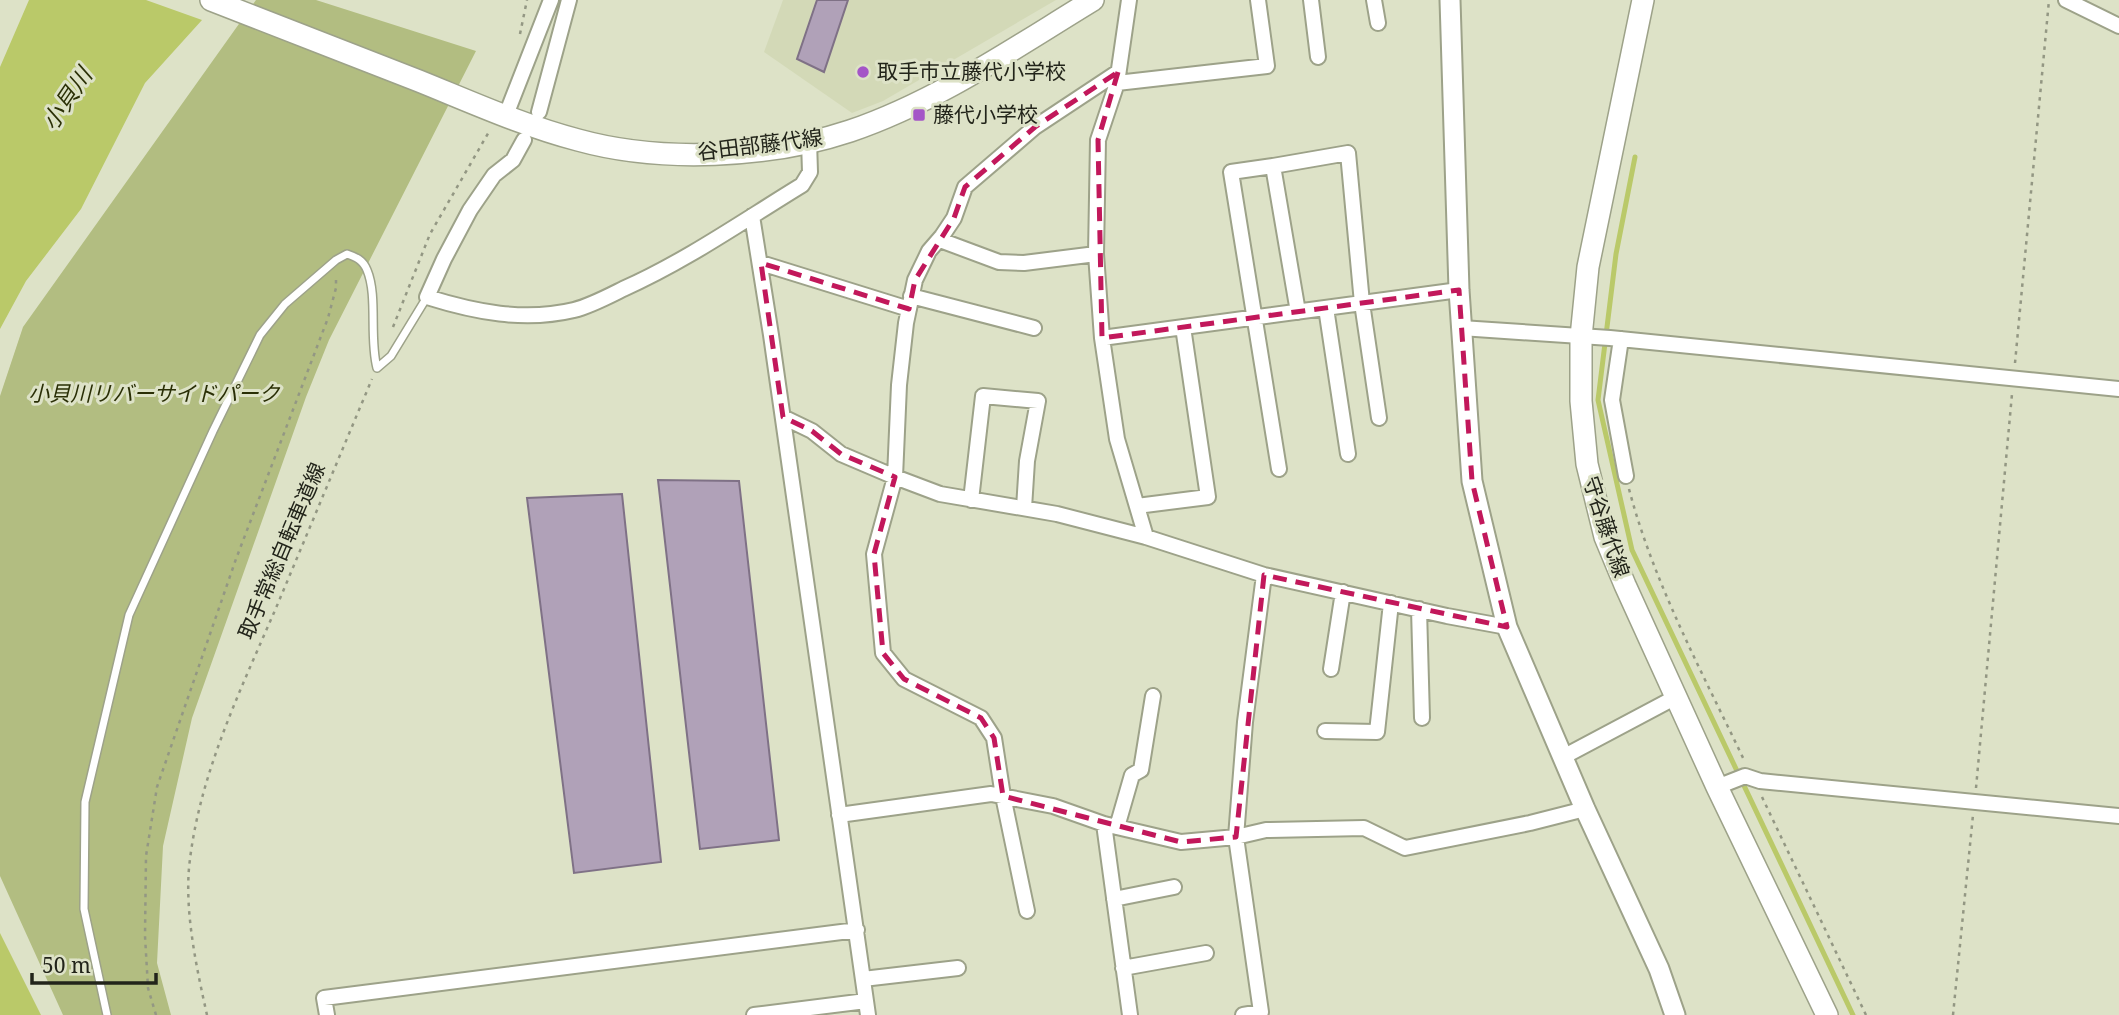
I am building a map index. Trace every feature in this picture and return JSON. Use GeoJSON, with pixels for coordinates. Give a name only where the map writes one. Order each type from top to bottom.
{"type":"FeatureCollection","features":[{"type":"Feature","properties":{"kind":"main road","name":"谷田部藤代線"},"geometry":{"type":"LineString","coordinates":[[211,0],[460,97],[500,119],[578,141],[646,153],[715,154],[808,141],[850,131],[924,101],[1093,0]]}},
{"type":"Feature","properties":{"kind":"main road","name":"守谷藤代線"},"geometry":{"type":"LineString","coordinates":[[1643,0],[1588,267],[1581,337],[1581,401],[1587,464],[1605,537],[1717,787],[1826,1015]]}},
{"type":"Feature","properties":{"kind":"street"},"geometry":{"type":"LineString","coordinates":[[500,119],[551,0]]}},
{"type":"Feature","properties":{"kind":"street"},"geometry":{"type":"LineString","coordinates":[[540,112],[569,0]]}},
{"type":"Feature","properties":{"kind":"street"},"geometry":{"type":"LineString","coordinates":[[1129,0],[1117,77],[1098,140],[1096,254],[1102,338],[1117,439],[1146,537]]}},
{"type":"Feature","properties":{"kind":"street"},"geometry":{"type":"LineString","coordinates":[[1027,911],[994,738],[981,718],[904,679],[883,653],[874,554],[895,477],[900,375],[915,281],[929,251],[940,240],[954,218],[965,187],[1035,127],[1117,77],[1267,66],[1258,0]]}},
{"type":"Feature","properties":{"kind":"street"},"geometry":{"type":"LineString","coordinates":[[1311,0],[1318,57]]}},
{"type":"Feature","properties":{"kind":"street"},"geometry":{"type":"LineString","coordinates":[[1374,0],[1378,23]]}},
{"type":"Feature","properties":{"kind":"street"},"geometry":{"type":"LineString","coordinates":[[1450,0],[1459,290],[1472,481],[1507,626],[1659,969],[1675,1015]]}},
{"type":"Feature","properties":{"kind":"street"},"geometry":{"type":"LineString","coordinates":[[2066,0],[2119,26]]}},
{"type":"Feature","properties":{"kind":"street"},"geometry":{"type":"LineString","coordinates":[[524,140],[513,160],[495,175],[470,210],[427,297],[492,314],[532,315],[574,310],[649,278],[802,184],[810,172],[808,141]]}},
{"type":"Feature","properties":{"kind":"street"},"geometry":{"type":"LineString","coordinates":[[1279,469],[1231,172],[1348,153],[1362,303],[1379,418]]}},
{"type":"Feature","properties":{"kind":"street"},"geometry":{"type":"LineString","coordinates":[[1273,166],[1298,312]]}},
{"type":"Feature","properties":{"kind":"street"},"geometry":{"type":"LineString","coordinates":[[752,216],[761,263],[867,1008],[754,1015]]}},
{"type":"Feature","properties":{"kind":"street"},"geometry":{"type":"LineString","coordinates":[[940,240],[999,262],[1024,263],[1096,254]]}},
{"type":"Feature","properties":{"kind":"street"},"geometry":{"type":"LineString","coordinates":[[761,263],[910,302],[1034,328]]}},
{"type":"Feature","properties":{"kind":"street"},"geometry":{"type":"LineString","coordinates":[[1102,338],[1459,290]]}},
{"type":"Feature","properties":{"kind":"street"},"geometry":{"type":"LineString","coordinates":[[1326,308],[1348,454]]}},
{"type":"Feature","properties":{"kind":"street"},"geometry":{"type":"LineString","coordinates":[[1137,506],[1208,497],[1183,327]]}},
{"type":"Feature","properties":{"kind":"street"},"geometry":{"type":"LineString","coordinates":[[1461,328],[1621,339],[2119,389]]}},
{"type":"Feature","properties":{"kind":"street"},"geometry":{"type":"LineString","coordinates":[[1621,339],[1612,400],[1626,476]]}},
{"type":"Feature","properties":{"kind":"street"},"geometry":{"type":"LineString","coordinates":[[971,499],[983,396],[1038,401],[1027,461],[1024,509]]}},
{"type":"Feature","properties":{"kind":"street"},"geometry":{"type":"LineString","coordinates":[[783,417],[813,431],[841,454],[940,494],[1058,514],[1146,537],[1264,575],[1507,626]]}},
{"type":"Feature","properties":{"kind":"street"},"geometry":{"type":"LineString","coordinates":[[1243,1015],[1262,1014],[1236,837],[1245,722],[1264,575]]}},
{"type":"Feature","properties":{"kind":"street"},"geometry":{"type":"LineString","coordinates":[[1331,669],[1343,592]]}},
{"type":"Feature","properties":{"kind":"street"},"geometry":{"type":"LineString","coordinates":[[1325,731],[1377,732],[1391,603]]}},
{"type":"Feature","properties":{"kind":"street"},"geometry":{"type":"LineString","coordinates":[[1419,609],[1422,718]]}},
{"type":"Feature","properties":{"kind":"street"},"geometry":{"type":"LineString","coordinates":[[1129,1015],[1114,899],[1110,826],[1132,775],[1141,770],[1153,696]]}},
{"type":"Feature","properties":{"kind":"street"},"geometry":{"type":"LineString","coordinates":[[1563,757],[1676,697]]}},
{"type":"Feature","properties":{"kind":"street"},"geometry":{"type":"LineString","coordinates":[[1717,787],[1745,776],[1773,783],[2119,816]]}},
{"type":"Feature","properties":{"kind":"street"},"geometry":{"type":"LineString","coordinates":[[839,816],[991,794],[1053,806],[1110,826],[1181,842],[1236,837],[1266,830],[1364,828],[1405,848],[1586,809]]}},
{"type":"Feature","properties":{"kind":"street"},"geometry":{"type":"LineString","coordinates":[[1114,899],[1174,887]]}},
{"type":"Feature","properties":{"kind":"street"},"geometry":{"type":"LineString","coordinates":[[327,1015],[324,998],[857,930]]}},
{"type":"Feature","properties":{"kind":"street"},"geometry":{"type":"LineString","coordinates":[[1123,968],[1206,953]]}},
{"type":"Feature","properties":{"kind":"street"},"geometry":{"type":"LineString","coordinates":[[863,979],[958,968]]}},
{"type":"Feature","properties":{"kind":"lane"},"geometry":{"type":"LineString","coordinates":[[107,1015],[84,909],[85,802],[129,615],[260,335],[285,304],[335,260],[347,254],[357,257],[367,269],[373,350],[377,368],[391,356],[427,297]]}},
{"type":"Feature","properties":{"kind":"path"},"geometry":{"type":"LineString","coordinates":[[1953,1015],[2049,0]]}},
{"type":"Feature","properties":{"kind":"path"},"geometry":{"type":"LineString","coordinates":[[391,331],[430,234],[500,119]]}},
{"type":"Feature","properties":{"kind":"path"},"geometry":{"type":"LineString","coordinates":[[156,1015],[148,988],[145,882],[146,856],[157,787],[236,559],[328,318],[336,288],[335,260]]}},
{"type":"Feature","properties":{"kind":"path","name":"取手常総自転車道線"},"geometry":{"type":"LineString","coordinates":[[207,1015],[198,973],[189,870],[198,817],[210,771],[241,688],[377,368]]}},
{"type":"Feature","properties":{"kind":"path"},"geometry":{"type":"LineString","coordinates":[[1626,476],[1636,513],[1675,614],[1866,1015]]}},
{"type":"Feature","properties":{"kind":"highlighted area"},"geometry":{"type":"Polygon","coordinates":[[[1118,72],[1098,140],[1102,338],[1459,290],[1472,481],[1507,627],[1264,575],[1236,837],[1181,842],[1003,796],[994,738],[981,718],[904,679],[883,653],[874,554],[895,477],[841,454],[812,431],[783,417],[761,263],[909,309],[915,280],[954,218],[965,187],[1035,127],[1118,72]]]}},
{"type":"Feature","properties":{"kind":"shaded area","name":"取手市立藤代小学校"},"geometry":{"type":"Polygon","coordinates":[[[783,0],[1056,0],[883,101],[852,113],[764,52],[783,0]]]}},
{"type":"Feature","properties":{"kind":"green space","name":"小貝川リバーサイドパーク"},"geometry":{"type":"Polygon","coordinates":[[[256,0],[316,0],[476,51],[329,340],[306,397],[192,718],[163,846],[157,963],[171,1015],[63,1015],[0,876],[0,396],[23,327],[256,0]]]}},
{"type":"Feature","properties":{"kind":"water","name":"小貝川"},"geometry":{"type":"Polygon","coordinates":[[[29,0],[146,0],[202,20],[145,83],[81,209],[26,281],[0,329],[0,67],[29,0]]]}},
{"type":"Feature","properties":{"kind":"water"},"geometry":{"type":"Polygon","coordinates":[[[0,933],[41,1015],[0,1015],[0,933]]]}},
{"type":"Feature","properties":{"kind":"building"},"geometry":{"type":"Polygon","coordinates":[[[817,0],[848,0],[824,72],[797,59],[817,0]]]}},
{"type":"Feature","properties":{"kind":"building"},"geometry":{"type":"Polygon","coordinates":[[[658,480],[739,481],[779,840],[700,849],[658,480]]]}},
{"type":"Feature","properties":{"kind":"building"},"geometry":{"type":"Polygon","coordinates":[[[622,494],[661,862],[574,873],[527,498],[622,494]]]}},
{"type":"Feature","properties":{"kind":"waterway"},"geometry":{"type":"LineString","coordinates":[[1635,157],[1616,254],[1598,400],[1632,550],[1853,1015]]}},
{"type":"Feature","properties":{"kind":"place","name":"取手市立藤代小学校"},"geometry":{"type":"Point","coordinates":[863,72]}},
{"type":"Feature","properties":{"kind":"place","name":"藤代小学校"},"geometry":{"type":"Point","coordinates":[919,115]}}]}
